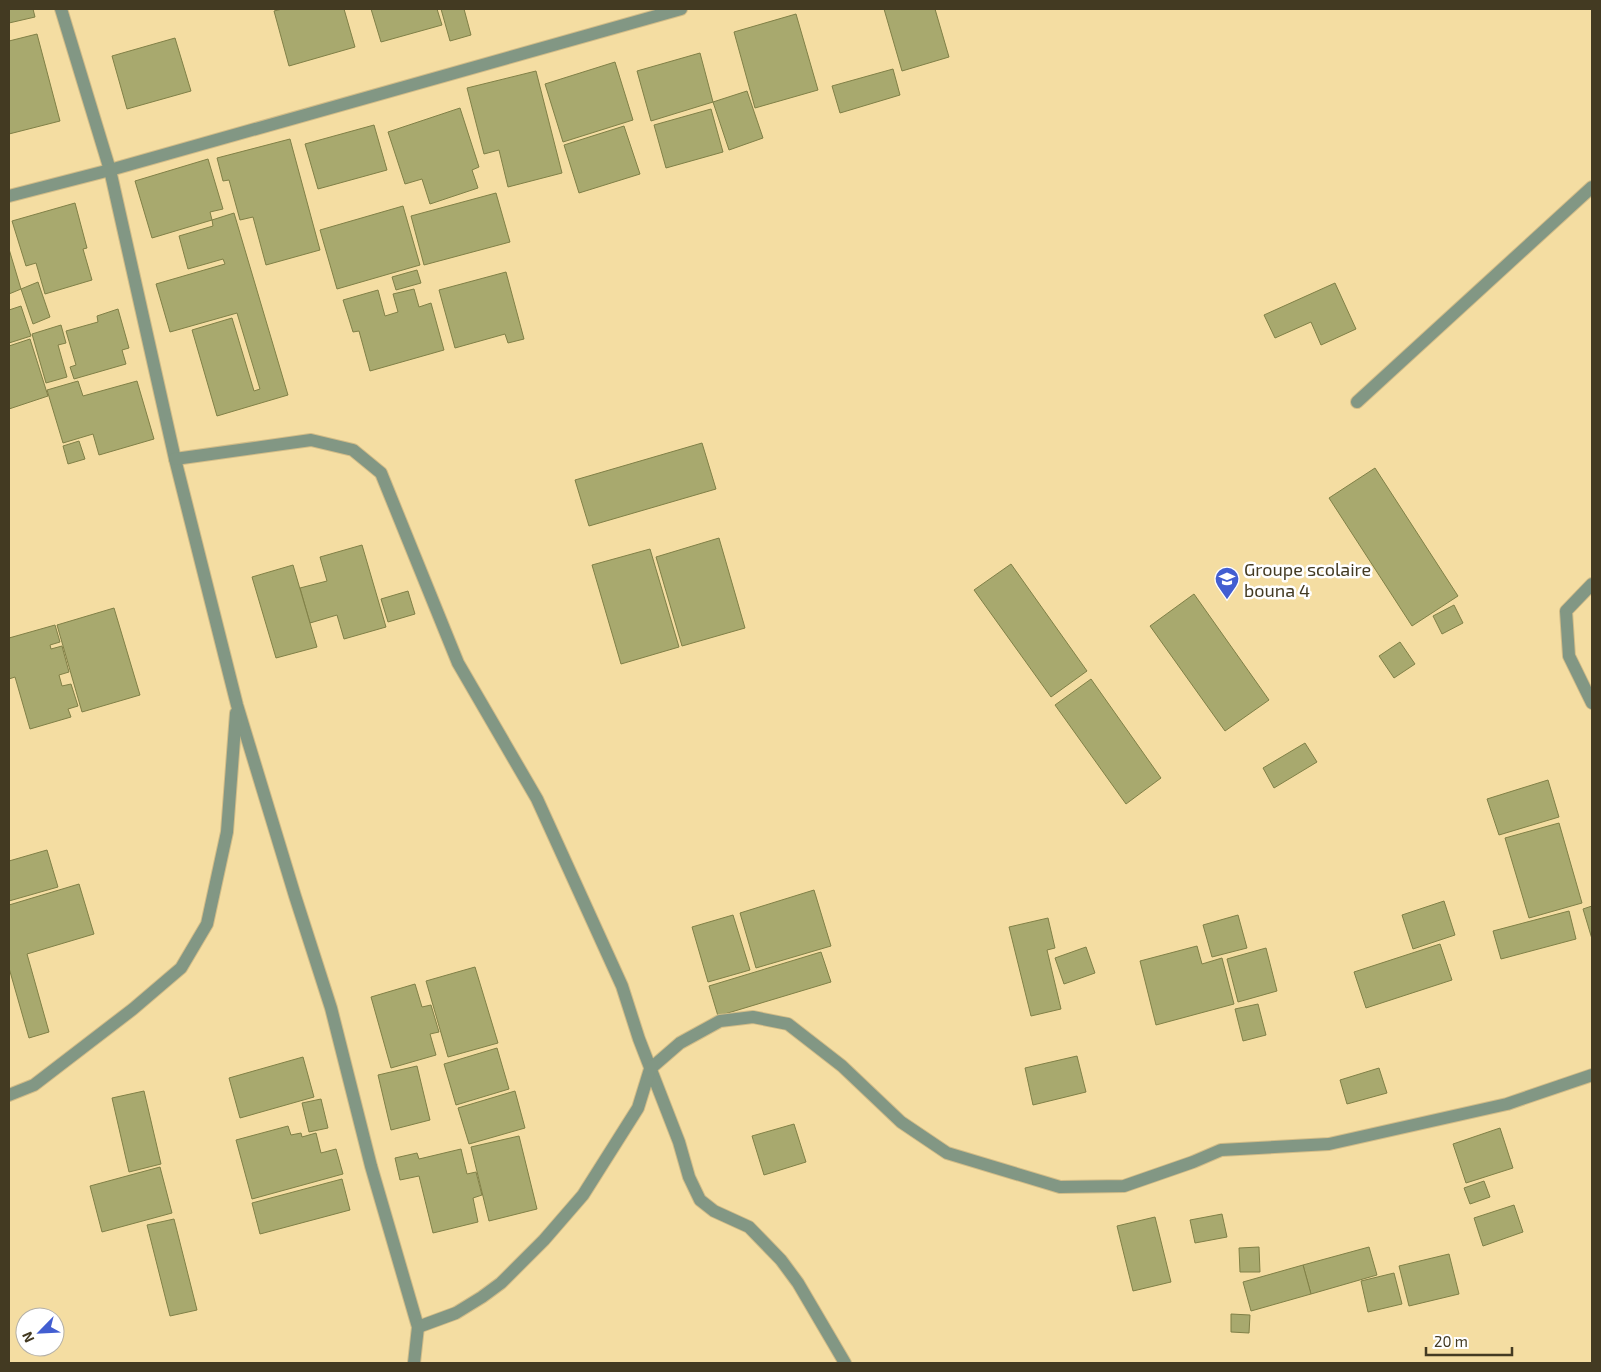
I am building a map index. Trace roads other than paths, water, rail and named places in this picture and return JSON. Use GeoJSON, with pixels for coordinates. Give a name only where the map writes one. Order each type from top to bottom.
{"type":"FeatureCollection","features":[{"type":"Feature","properties":{"kind":"street"},"geometry":{"type":"LineString","coordinates":[[61,9],[110,170],[175,459],[237,705],[295,896],[332,1008],[372,1166],[418,1327],[414,1363]]}},
{"type":"Feature","properties":{"kind":"street"},"geometry":{"type":"LineString","coordinates":[[9,196],[110,170],[651,13],[681,9]]}},
{"type":"Feature","properties":{"kind":"street"},"geometry":{"type":"LineString","coordinates":[[1357,402],[1592,187]]}},
{"type":"Feature","properties":{"kind":"street"},"geometry":{"type":"LineString","coordinates":[[175,459],[310,440],[353,450],[381,473],[458,663],[537,800],[622,986],[650,1069],[679,1142],[689,1177],[700,1200],[714,1211],[749,1227],[782,1260],[845,1363]]}},
{"type":"Feature","properties":{"kind":"street"},"geometry":{"type":"LineString","coordinates":[[1592,584],[1566,612],[1568,656],[1592,703]]}},
{"type":"Feature","properties":{"kind":"street"},"geometry":{"type":"LineString","coordinates":[[9,1095],[34,1085],[133,1009],[181,968],[207,924],[227,832],[237,705]]}},
{"type":"Feature","properties":{"kind":"street"},"geometry":{"type":"LineString","coordinates":[[418,1327],[456,1313],[482,1297],[501,1283],[544,1240],[583,1195],[638,1108],[650,1069],[680,1044],[720,1021],[753,1017],[788,1024],[842,1066],[901,1122],[947,1153],[1060,1187],[1124,1186],[1193,1162],[1221,1150],[1329,1144],[1507,1104],[1592,1075]]}},
{"type":"Feature","properties":{"kind":"place","name":"Groupe scolaire bouna 4"},"geometry":{"type":"Point","coordinates":[1227,600]}}]}
